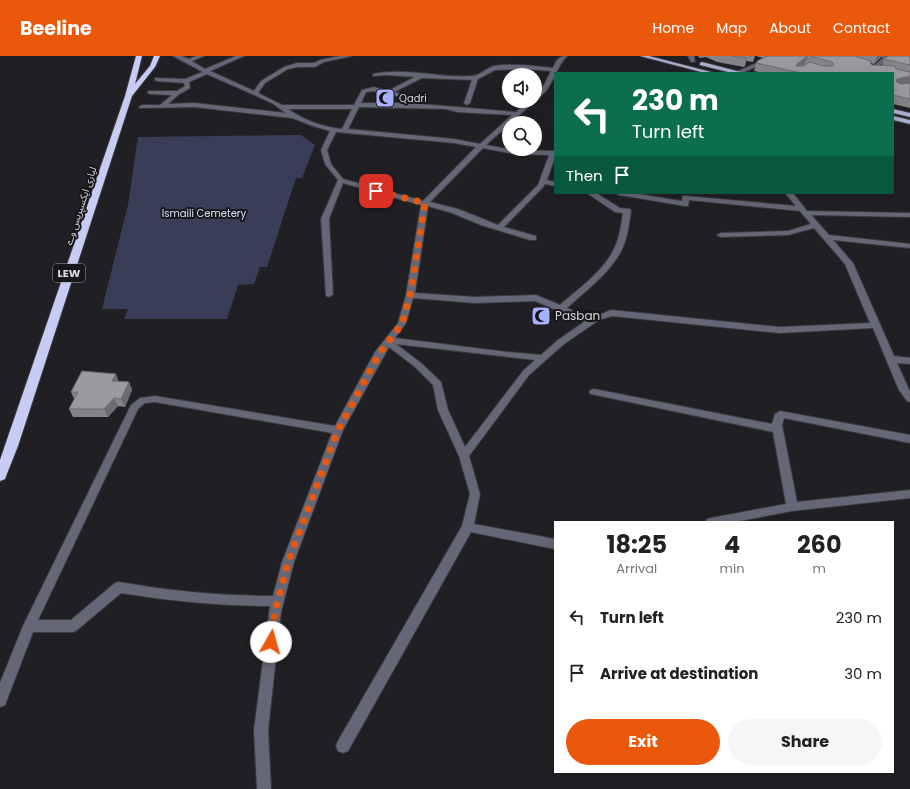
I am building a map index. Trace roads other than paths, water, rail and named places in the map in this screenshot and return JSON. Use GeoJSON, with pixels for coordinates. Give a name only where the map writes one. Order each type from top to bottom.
{"type":"FeatureCollection","features":[{"type":"Feature","properties":{"kind":"highway","name":"لیاری ایکسپریس وے"},"geometry":{"type":"LineString","coordinates":[[0,476],[12,446],[128,96],[134,69],[139,56]]}},
{"type":"Feature","properties":{"kind":"highway","name":"LEW"},"geometry":{"type":"LineString","coordinates":[[128,96],[153,66],[157,56]]}},
{"type":"Feature","properties":{"kind":"main road"},"geometry":{"type":"LineString","coordinates":[[643,56],[708,72]]}},
{"type":"Feature","properties":{"kind":"main road"},"geometry":{"type":"LineString","coordinates":[[690,59],[735,72]]}},
{"type":"Feature","properties":{"kind":"main road"},"geometry":{"type":"LineString","coordinates":[[894,111],[910,115]]}},
{"type":"Feature","properties":{"kind":"main road"},"geometry":{"type":"LineString","coordinates":[[894,118],[910,122]]}},
{"type":"Feature","properties":{"kind":"street"},"geometry":{"type":"LineString","coordinates":[[176,56],[188,61],[206,72],[255,93],[281,107],[295,117],[315,125],[334,130],[454,141],[514,152],[554,153],[542,186],[499,228]]}},
{"type":"Feature","properties":{"kind":"street"},"geometry":{"type":"LineString","coordinates":[[188,61],[201,56]]}},
{"type":"Feature","properties":{"kind":"street"},"geometry":{"type":"LineString","coordinates":[[157,80],[186,81],[241,56]]}},
{"type":"Feature","properties":{"kind":"street"},"geometry":{"type":"LineString","coordinates":[[255,93],[263,82],[286,68],[297,65],[315,65],[322,61],[349,56]]}},
{"type":"Feature","properties":{"kind":"street"},"geometry":{"type":"LineString","coordinates":[[542,91],[547,86],[560,60],[564,56]]}},
{"type":"Feature","properties":{"kind":"street"},"geometry":{"type":"LineString","coordinates":[[740,72],[778,56]]}},
{"type":"Feature","properties":{"kind":"street"},"geometry":{"type":"LineString","coordinates":[[869,72],[886,58],[882,56]]}},
{"type":"Feature","properties":{"kind":"street"},"geometry":{"type":"LineString","coordinates":[[752,58],[763,62]]}},
{"type":"Feature","properties":{"kind":"street"},"geometry":{"type":"LineString","coordinates":[[743,62],[754,66]]}},
{"type":"Feature","properties":{"kind":"street"},"geometry":{"type":"LineString","coordinates":[[375,75],[386,73],[475,78],[494,68],[524,67],[555,70]]}},
{"type":"Feature","properties":{"kind":"street"},"geometry":{"type":"LineString","coordinates":[[390,92],[421,76]]}},
{"type":"Feature","properties":{"kind":"street"},"geometry":{"type":"LineString","coordinates":[[467,103],[475,78]]}},
{"type":"Feature","properties":{"kind":"street"},"geometry":{"type":"LineString","coordinates":[[162,106],[188,87],[186,81]]}},
{"type":"Feature","properties":{"kind":"street"},"geometry":{"type":"LineString","coordinates":[[344,132],[364,91],[374,89],[408,97],[406,105]]}},
{"type":"Feature","properties":{"kind":"street"},"geometry":{"type":"LineString","coordinates":[[150,92],[178,93]]}},
{"type":"Feature","properties":{"kind":"street"},"geometry":{"type":"LineString","coordinates":[[142,108],[194,105],[295,117]]}},
{"type":"Feature","properties":{"kind":"street"},"geometry":{"type":"LineString","coordinates":[[281,107],[305,108],[406,105],[446,107],[457,110],[518,114]]}},
{"type":"Feature","properties":{"kind":"street"},"geometry":{"type":"LineString","coordinates":[[264,789],[261,730],[275,612],[288,562],[338,430],[380,352],[402,324],[410,295],[425,203],[482,145],[524,108]]}},
{"type":"Feature","properties":{"kind":"street"},"geometry":{"type":"LineString","coordinates":[[334,130],[324,150],[328,164],[341,180],[455,211],[499,228],[533,238]]}},
{"type":"Feature","properties":{"kind":"street"},"geometry":{"type":"LineString","coordinates":[[329,294],[325,219],[341,180]]}},
{"type":"Feature","properties":{"kind":"street"},"geometry":{"type":"LineString","coordinates":[[544,181],[554,184]]}},
{"type":"Feature","properties":{"kind":"street"},"geometry":{"type":"LineString","coordinates":[[637,194],[666,197],[686,204],[686,198],[803,211],[910,215]]}},
{"type":"Feature","properties":{"kind":"street"},"geometry":{"type":"LineString","coordinates":[[790,194],[849,264],[904,390],[910,399]]}},
{"type":"Feature","properties":{"kind":"street"},"geometry":{"type":"LineString","coordinates":[[561,309],[595,278],[616,254],[622,236],[627,211],[618,210],[602,196]]}},
{"type":"Feature","properties":{"kind":"street"},"geometry":{"type":"LineString","coordinates":[[721,235],[788,233],[816,225]]}},
{"type":"Feature","properties":{"kind":"street"},"geometry":{"type":"LineString","coordinates":[[826,237],[910,246]]}},
{"type":"Feature","properties":{"kind":"street"},"geometry":{"type":"LineString","coordinates":[[410,295],[475,300],[536,298],[590,322]]}},
{"type":"Feature","properties":{"kind":"street"},"geometry":{"type":"LineString","coordinates":[[464,456],[526,373],[561,342],[596,318],[611,313],[780,330],[876,325]]}},
{"type":"Feature","properties":{"kind":"street"},"geometry":{"type":"LineString","coordinates":[[389,341],[544,358]]}},
{"type":"Feature","properties":{"kind":"street"},"geometry":{"type":"LineString","coordinates":[[343,746],[468,527],[475,494],[464,456],[443,410],[438,384],[389,341]]}},
{"type":"Feature","properties":{"kind":"street"},"geometry":{"type":"LineString","coordinates":[[891,359],[910,361]]}},
{"type":"Feature","properties":{"kind":"street"},"geometry":{"type":"LineString","coordinates":[[594,392],[778,429]]}},
{"type":"Feature","properties":{"kind":"street"},"geometry":{"type":"LineString","coordinates":[[0,700],[29,626],[134,407],[143,400],[155,399],[338,430]]}},
{"type":"Feature","properties":{"kind":"street"},"geometry":{"type":"LineString","coordinates":[[792,507],[778,429],[780,414],[910,439]]}},
{"type":"Feature","properties":{"kind":"street"},"geometry":{"type":"LineString","coordinates":[[716,521],[792,507],[910,494]]}},
{"type":"Feature","properties":{"kind":"street"},"geometry":{"type":"LineString","coordinates":[[468,527],[554,544]]}},
{"type":"Feature","properties":{"kind":"street"},"geometry":{"type":"LineString","coordinates":[[29,626],[73,626],[119,587],[148,592],[232,601],[278,601]]}},
{"type":"Feature","properties":{"kind":"place","name":"Qadri"},"geometry":{"type":"Point","coordinates":[385,98]}},
{"type":"Feature","properties":{"kind":"place","name":"Pasban"},"geometry":{"type":"Point","coordinates":[541,316]}},
{"type":"Feature","properties":{"kind":"park label","name":"Ismaili Cemetery"},"geometry":{"type":"Point","coordinates":[204,213]}}]}
